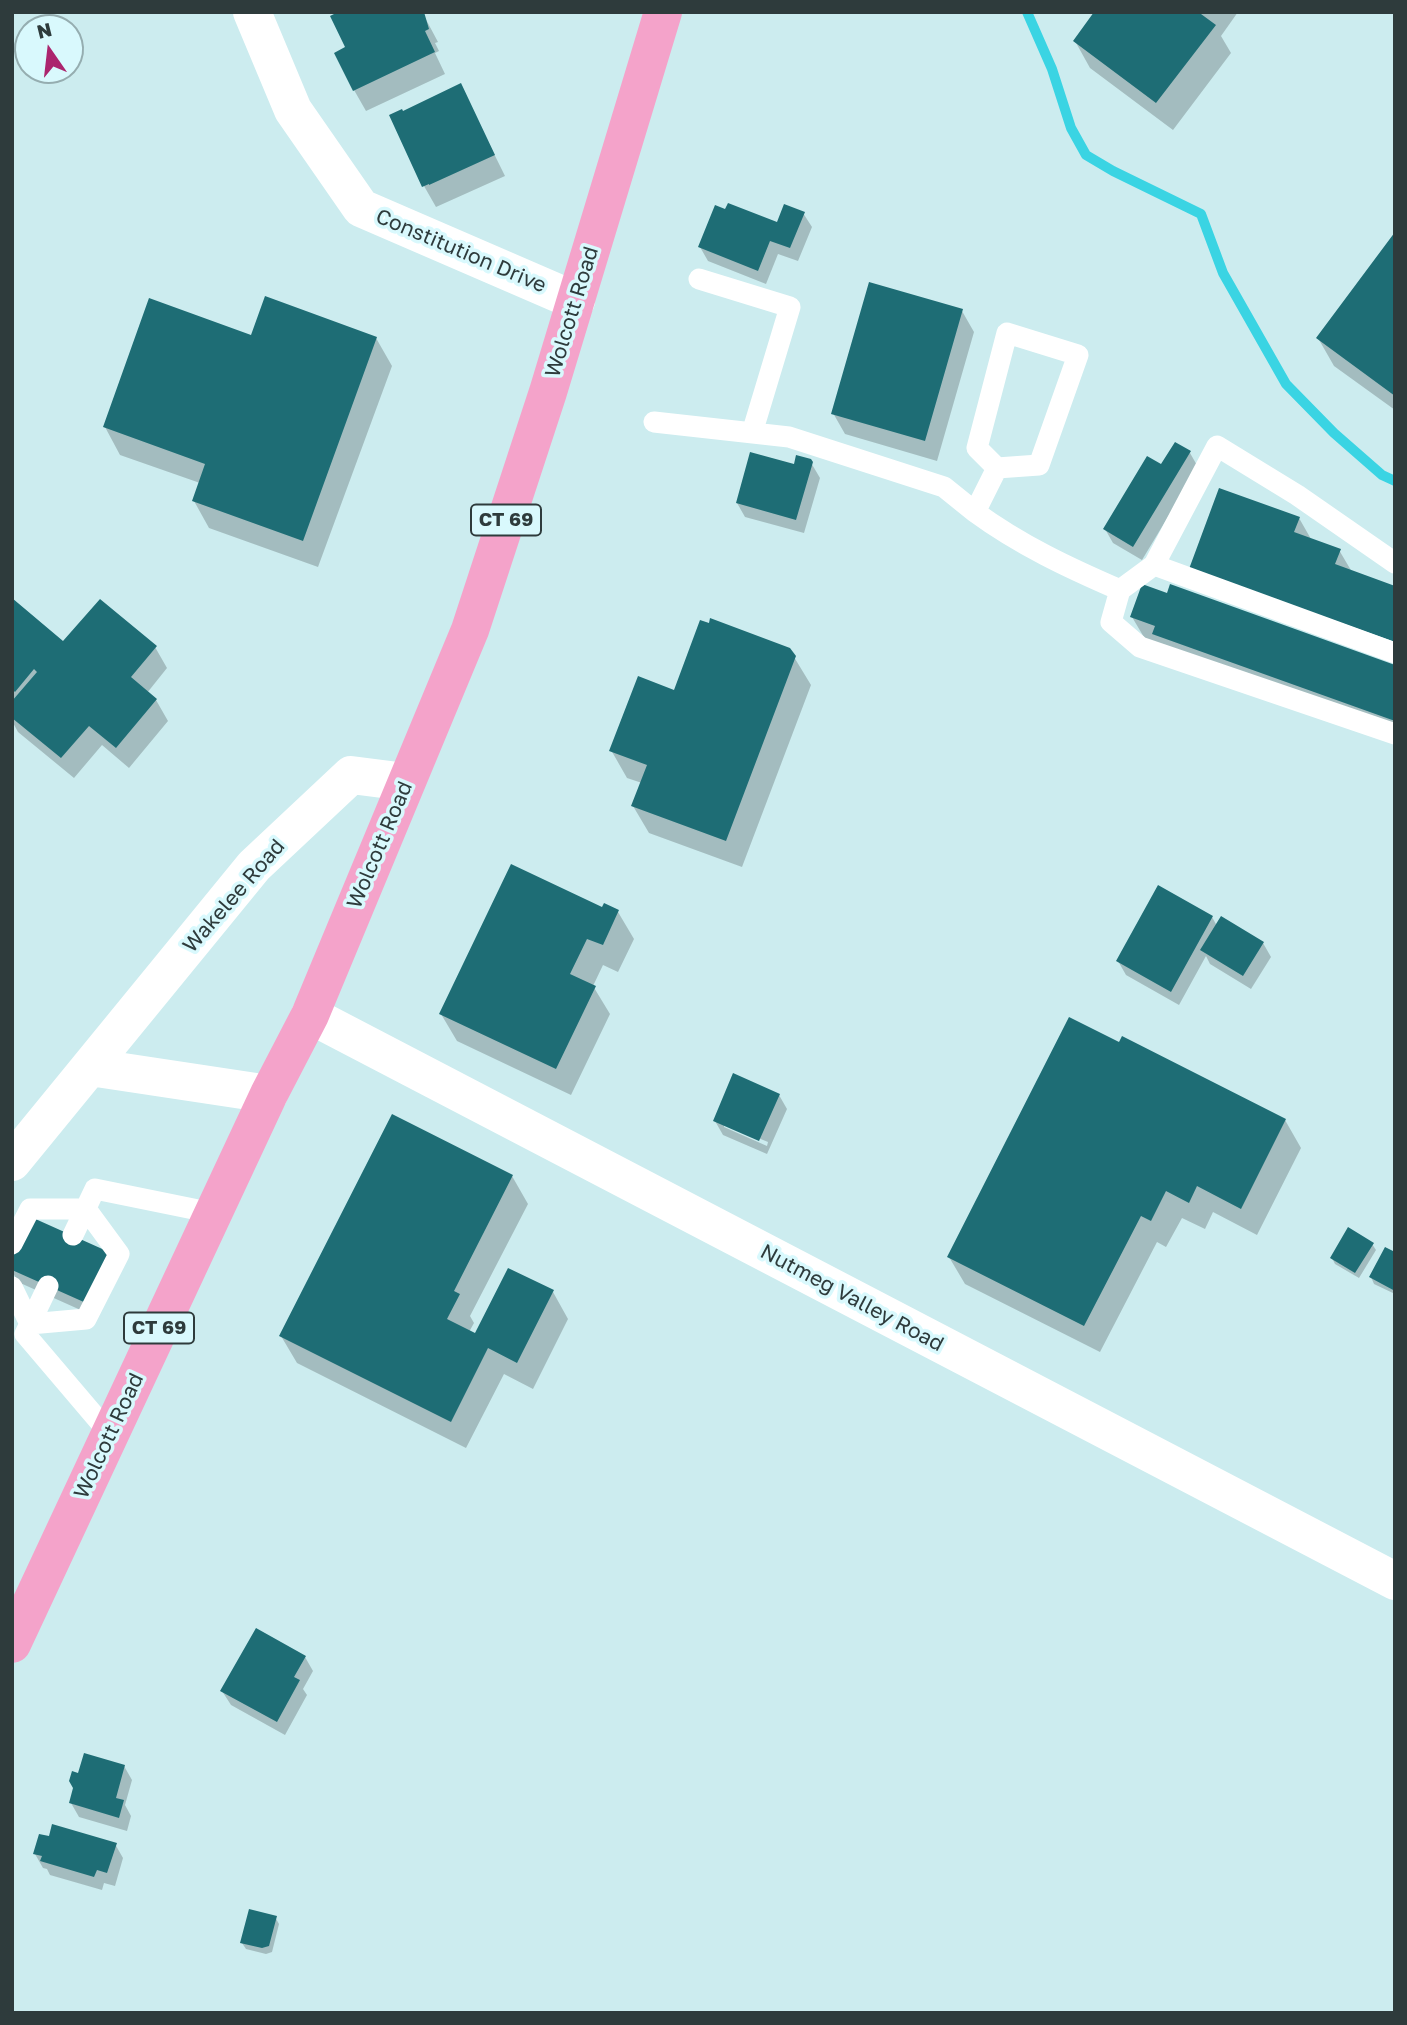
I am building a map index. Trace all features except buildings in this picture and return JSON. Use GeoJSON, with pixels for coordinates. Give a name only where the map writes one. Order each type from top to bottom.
{"type":"FeatureCollection","features":[{"type":"Feature","properties":{"kind":"main road","name":"Wolcott Road"},"geometry":{"type":"LineString","coordinates":[[12,1644],[269,1094],[310,1015],[470,630],[576,301],[663,12]]}},
{"type":"Feature","properties":{"kind":"street","name":"Constitution Drive"},"geometry":{"type":"LineString","coordinates":[[252,12],[293,110],[361,208],[576,301]]}},
{"type":"Feature","properties":{"kind":"street","name":"Wakelee Road"},"geometry":{"type":"LineString","coordinates":[[12,1162],[254,866],[351,775],[406,782]]}},
{"type":"Feature","properties":{"kind":"street","name":"Nutmeg Valley Road"},"geometry":{"type":"LineString","coordinates":[[310,1015],[1395,1581]]}},
{"type":"Feature","properties":{"kind":"street"},"geometry":{"type":"LineString","coordinates":[[90,1067],[269,1094]]}},
{"type":"Feature","properties":{"kind":"lane"},"geometry":{"type":"LineString","coordinates":[[699,278],[790,307],[752,433]]}},
{"type":"Feature","properties":{"kind":"lane"},"geometry":{"type":"LineString","coordinates":[[1007,333],[1078,355],[1039,465],[997,468],[977,448],[1007,333]]}},
{"type":"Feature","properties":{"kind":"lane"},"geometry":{"type":"LineString","coordinates":[[654,422],[789,437],[944,487],[975,512],[1027,546],[1069,568],[1121,590]]}},
{"type":"Feature","properties":{"kind":"lane"},"geometry":{"type":"LineString","coordinates":[[1395,564],[1297,495],[1217,446],[1154,565],[1121,590],[1111,622],[1140,647],[1395,734]]}},
{"type":"Feature","properties":{"kind":"lane"},"geometry":{"type":"LineString","coordinates":[[975,512],[997,468]]}},
{"type":"Feature","properties":{"kind":"lane"},"geometry":{"type":"LineString","coordinates":[[1154,565],[1395,653]]}},
{"type":"Feature","properties":{"kind":"lane"},"geometry":{"type":"LineString","coordinates":[[73,1235],[95,1189],[213,1213]]}},
{"type":"Feature","properties":{"kind":"lane"},"geometry":{"type":"LineString","coordinates":[[12,1244],[30,1209],[86,1209]]}},
{"type":"Feature","properties":{"kind":"lane"},"geometry":{"type":"LineString","coordinates":[[30,1324],[86,1319],[119,1254],[86,1209]]}},
{"type":"Feature","properties":{"kind":"lane"},"geometry":{"type":"LineString","coordinates":[[48,1286],[25,1335],[110,1434]]}},
{"type":"Feature","properties":{"kind":"lane"},"geometry":{"type":"LineString","coordinates":[[12,1287],[30,1324]]}},
{"type":"Feature","properties":{"kind":"waterway"},"geometry":{"type":"LineString","coordinates":[[1027,12],[1052,69],[1071,128],[1086,155],[1201,214],[1223,273],[1286,384],[1334,433],[1382,475],[1395,481]]}}]}
